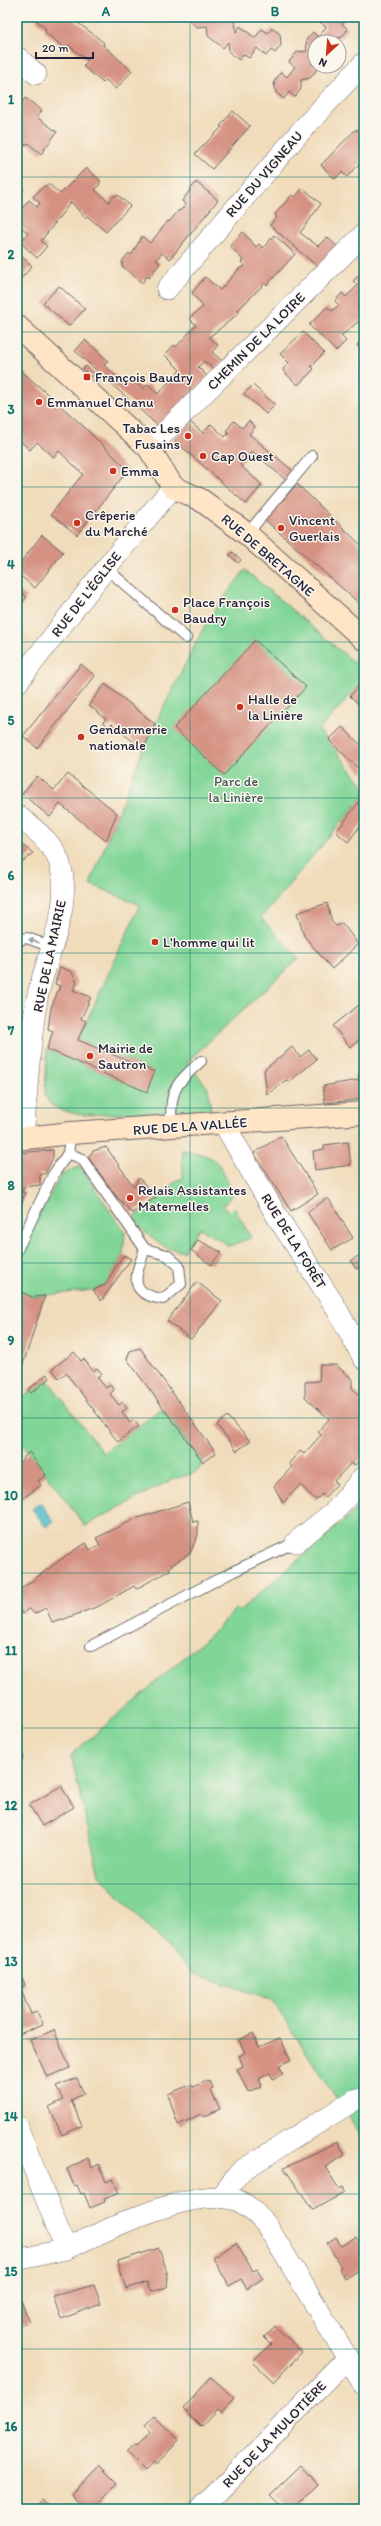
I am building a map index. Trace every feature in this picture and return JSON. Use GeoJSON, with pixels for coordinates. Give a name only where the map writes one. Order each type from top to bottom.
{"type":"FeatureCollection","features":[{"type":"Feature","properties":{"kind":"main road"},"geometry":{"type":"LineString","coordinates":[[17,326],[149,448],[173,487]]}},
{"type":"Feature","properties":{"kind":"main road","name":"RUE DE BRETAGNE"},"geometry":{"type":"LineString","coordinates":[[173,487],[201,500],[247,534],[364,639]]}},
{"type":"Feature","properties":{"kind":"main road","name":"RUE DE LA VALLÉE"},"geometry":{"type":"LineString","coordinates":[[20,1139],[69,1143],[171,1126],[224,1124],[364,1113]]}},
{"type":"Feature","properties":{"kind":"street"},"geometry":{"type":"LineString","coordinates":[[17,57],[36,74]]}},
{"type":"Feature","properties":{"kind":"street","name":"RUE DU VIGNEAU"},"geometry":{"type":"LineString","coordinates":[[167,288],[300,132],[364,63]]}},
{"type":"Feature","properties":{"kind":"street","name":"CHEMIN DE LA LOIRE"},"geometry":{"type":"LineString","coordinates":[[149,448],[364,234]]}},
{"type":"Feature","properties":{"kind":"street","name":"RUE DE L'ÉGLISE"},"geometry":{"type":"LineString","coordinates":[[17,683],[106,568],[173,487]]}},
{"type":"Feature","properties":{"kind":"street","name":"RUE DE LA MAIRIE"},"geometry":{"type":"LineString","coordinates":[[17,815],[43,837],[55,852],[62,868],[63,890],[52,947],[37,998],[27,1051],[20,1139]]}},
{"type":"Feature","properties":{"kind":"street","name":"RUE DE LA FORÊT"},"geometry":{"type":"LineString","coordinates":[[224,1124],[278,1218],[334,1306],[364,1359]]}},
{"type":"Feature","properties":{"kind":"street"},"geometry":{"type":"LineString","coordinates":[[296,1542],[336,1510],[364,1476]]}},
{"type":"Feature","properties":{"kind":"street"},"geometry":{"type":"LineString","coordinates":[[219,2198],[241,2171],[356,2099]]}},
{"type":"Feature","properties":{"kind":"street"},"geometry":{"type":"LineString","coordinates":[[17,2126],[66,2248]]}},
{"type":"Feature","properties":{"kind":"street"},"geometry":{"type":"LineString","coordinates":[[17,2260],[66,2248],[118,2225],[185,2200],[219,2198],[234,2199],[251,2209],[266,2224],[318,2306],[347,2359],[364,2385]]}},
{"type":"Feature","properties":{"kind":"street","name":"RUE DE LA MULOTIÈRE"},"geometry":{"type":"LineString","coordinates":[[201,2509],[347,2359]]}},
{"type":"Feature","properties":{"kind":"lane"},"geometry":{"type":"LineString","coordinates":[[247,534],[312,456]]}},
{"type":"Feature","properties":{"kind":"lane"},"geometry":{"type":"LineString","coordinates":[[106,568],[186,638]]}},
{"type":"Feature","properties":{"kind":"lane"},"geometry":{"type":"LineString","coordinates":[[17,943],[21,939],[27,938],[52,947]]}},
{"type":"Feature","properties":{"kind":"lane"},"geometry":{"type":"LineString","coordinates":[[171,1126],[171,1096],[176,1084],[201,1062]]}},
{"type":"Feature","properties":{"kind":"lane"},"geometry":{"type":"LineString","coordinates":[[17,1250],[69,1143],[82,1159],[145,1249],[167,1255],[179,1266],[181,1284],[163,1299],[147,1297],[139,1289],[136,1272],[145,1249]]}},
{"type":"Feature","properties":{"kind":"lane"},"geometry":{"type":"LineString","coordinates":[[91,1646],[232,1572],[296,1542]]}},
{"type":"Feature","properties":{"kind":"green space","name":"Parc de la Linière"},"geometry":{"type":"Polygon","coordinates":[[[245,570],[364,671],[364,680],[319,730],[364,786],[364,795],[261,918],[299,958],[187,1062],[208,1088],[211,1111],[83,1115],[63,1111],[51,1105],[45,1096],[47,1049],[146,1091],[154,1072],[78,1040],[140,905],[90,884],[146,742],[208,619],[245,570]]]}},
{"type":"Feature","properties":{"kind":"green space"},"geometry":{"type":"Polygon","coordinates":[[[182,1150],[194,1152],[211,1158],[220,1167],[233,1194],[223,1206],[229,1212],[234,1207],[251,1238],[229,1246],[200,1228],[183,1252],[165,1247],[144,1232],[134,1217],[153,1203],[178,1179],[183,1179],[182,1150]]]}},
{"type":"Feature","properties":{"kind":"green space"},"geometry":{"type":"Polygon","coordinates":[[[80,1166],[125,1233],[123,1255],[105,1285],[93,1290],[31,1297],[17,1290],[17,1274],[30,1231],[61,1175],[80,1166]]]}},
{"type":"Feature","properties":{"kind":"green space"},"geometry":{"type":"Polygon","coordinates":[[[47,1379],[103,1453],[162,1408],[203,1462],[197,1472],[171,1480],[85,1526],[17,1436],[17,1402],[47,1379]]]}},
{"type":"Feature","properties":{"kind":"green space"},"geometry":{"type":"Polygon","coordinates":[[[364,1503],[364,2140],[271,1999],[192,1973],[99,1875],[71,1755],[216,1630],[236,1608],[239,1611],[364,1503]]]}},
{"type":"Feature","properties":{"kind":"water"},"geometry":{"type":"Polygon","coordinates":[[[40,1502],[54,1521],[46,1527],[32,1509],[40,1502]]]}},
{"type":"Feature","properties":{"kind":"building"},"geometry":{"type":"Polygon","coordinates":[[[39,17],[70,17],[104,43],[103,45],[132,71],[116,89],[106,80],[103,83],[83,66],[88,61],[68,45],[65,49],[44,31],[46,29],[36,20],[39,17]]]}},
{"type":"Feature","properties":{"kind":"building"},"geometry":{"type":"Polygon","coordinates":[[[191,17],[217,17],[220,20],[223,17],[228,17],[235,22],[236,32],[240,26],[255,38],[262,29],[268,33],[272,28],[280,34],[281,45],[275,53],[271,50],[266,56],[257,48],[249,58],[243,54],[239,60],[229,52],[228,42],[223,48],[208,36],[207,26],[196,27],[189,20],[191,17]]]}},
{"type":"Feature","properties":{"kind":"building"},"geometry":{"type":"Polygon","coordinates":[[[314,17],[347,17],[342,24],[348,29],[344,34],[320,34],[326,27],[314,17]]]}},
{"type":"Feature","properties":{"kind":"building"},"geometry":{"type":"Polygon","coordinates":[[[307,51],[307,74],[313,74],[310,78],[301,80],[301,89],[295,97],[289,92],[284,99],[276,93],[274,82],[281,72],[287,77],[295,67],[289,62],[297,52],[307,51]]]}},
{"type":"Feature","properties":{"kind":"building"},"geometry":{"type":"Polygon","coordinates":[[[25,98],[42,110],[37,117],[57,132],[41,154],[28,143],[26,145],[17,139],[17,109],[25,98]]]}},
{"type":"Feature","properties":{"kind":"building"},"geometry":{"type":"Polygon","coordinates":[[[233,111],[250,126],[212,169],[195,154],[222,127],[220,126],[233,111]]]}},
{"type":"Feature","properties":{"kind":"building"},"geometry":{"type":"Polygon","coordinates":[[[364,124],[364,154],[359,159],[361,162],[347,177],[342,172],[335,179],[321,165],[356,129],[357,131],[364,124]]]}},
{"type":"Feature","properties":{"kind":"building"},"geometry":{"type":"Polygon","coordinates":[[[86,168],[100,180],[100,184],[95,190],[109,202],[114,196],[118,195],[130,206],[106,232],[87,216],[85,218],[71,202],[41,241],[47,246],[37,258],[20,242],[28,233],[17,223],[17,214],[29,200],[37,207],[40,203],[33,197],[43,187],[49,184],[60,194],[86,168]]]}},
{"type":"Feature","properties":{"kind":"building"},"geometry":{"type":"Polygon","coordinates":[[[196,182],[218,200],[170,259],[162,253],[156,260],[160,263],[149,278],[147,276],[142,283],[122,266],[123,260],[128,254],[132,254],[142,236],[150,243],[168,221],[169,222],[179,210],[180,211],[186,204],[182,201],[196,182]]]}},
{"type":"Feature","properties":{"kind":"building"},"geometry":{"type":"Polygon","coordinates":[[[17,183],[24,189],[17,196],[17,183]]]}},
{"type":"Feature","properties":{"kind":"building"},"geometry":{"type":"Polygon","coordinates":[[[303,188],[321,204],[300,233],[318,246],[327,237],[339,248],[319,268],[270,225],[277,217],[275,214],[292,195],[295,197],[303,188]]]}},
{"type":"Feature","properties":{"kind":"building"},"geometry":{"type":"Polygon","coordinates":[[[243,232],[256,247],[259,244],[263,248],[274,235],[295,254],[267,285],[265,283],[238,310],[239,312],[232,319],[209,337],[218,345],[212,352],[223,362],[215,370],[204,361],[198,367],[208,377],[158,426],[75,351],[85,340],[108,361],[104,365],[126,385],[132,379],[143,389],[148,384],[158,394],[180,370],[165,355],[174,345],[176,347],[196,325],[189,318],[203,307],[192,293],[205,277],[220,290],[239,269],[245,266],[241,262],[243,260],[230,246],[243,232]]]}},
{"type":"Feature","properties":{"kind":"building"},"geometry":{"type":"Polygon","coordinates":[[[17,252],[32,266],[17,283],[17,252]]]}},
{"type":"Feature","properties":{"kind":"building"},"geometry":{"type":"Polygon","coordinates":[[[362,272],[364,317],[341,336],[346,341],[336,351],[309,325],[327,307],[332,311],[339,305],[335,301],[342,293],[346,297],[358,285],[353,281],[362,272]]]}},
{"type":"Feature","properties":{"kind":"building"},"geometry":{"type":"Polygon","coordinates":[[[59,286],[85,309],[69,326],[43,303],[59,286]]]}},
{"type":"Feature","properties":{"kind":"building"},"geometry":{"type":"Polygon","coordinates":[[[303,332],[324,353],[311,366],[314,369],[298,385],[284,372],[283,369],[289,363],[280,354],[303,332]]]}},
{"type":"Feature","properties":{"kind":"building"},"geometry":{"type":"Polygon","coordinates":[[[362,340],[364,342],[364,352],[357,345],[362,340]]]}},
{"type":"Feature","properties":{"kind":"building"},"geometry":{"type":"Polygon","coordinates":[[[86,366],[95,374],[91,377],[83,369],[86,366]]]}},
{"type":"Feature","properties":{"kind":"building"},"geometry":{"type":"Polygon","coordinates":[[[17,367],[82,425],[128,470],[77,535],[51,514],[83,474],[59,451],[54,457],[37,442],[30,450],[17,438],[17,367]]]}},
{"type":"Feature","properties":{"kind":"building"},"geometry":{"type":"Polygon","coordinates":[[[253,385],[275,405],[266,414],[244,394],[253,385]]]}},
{"type":"Feature","properties":{"kind":"building"},"geometry":{"type":"Polygon","coordinates":[[[234,421],[242,428],[249,421],[255,427],[249,434],[293,471],[286,480],[252,451],[240,465],[262,485],[246,504],[173,439],[190,422],[203,433],[211,424],[225,437],[229,433],[226,431],[234,421]]]}},
{"type":"Feature","properties":{"kind":"building"},"geometry":{"type":"Polygon","coordinates":[[[297,484],[364,548],[364,602],[361,605],[265,520],[297,484]]]}},
{"type":"Feature","properties":{"kind":"building"},"geometry":{"type":"Polygon","coordinates":[[[42,535],[63,552],[35,588],[17,573],[17,567],[42,535]]]}},
{"type":"Feature","properties":{"kind":"building"},"geometry":{"type":"Polygon","coordinates":[[[233,552],[241,560],[238,563],[229,555],[233,552]]]}},
{"type":"Feature","properties":{"kind":"building"},"geometry":{"type":"Polygon","coordinates":[[[17,589],[27,597],[17,610],[17,589]]]}},
{"type":"Feature","properties":{"kind":"building","name":"Halle de la Linière"},"geometry":{"type":"Polygon","coordinates":[[[255,640],[306,687],[224,775],[174,728],[255,640]]]}},
{"type":"Feature","properties":{"kind":"building"},"geometry":{"type":"Polygon","coordinates":[[[81,664],[95,676],[37,748],[23,736],[81,664]]]}},
{"type":"Feature","properties":{"kind":"building"},"geometry":{"type":"Polygon","coordinates":[[[364,680],[364,709],[350,696],[364,680]]]}},
{"type":"Feature","properties":{"kind":"building"},"geometry":{"type":"Polygon","coordinates":[[[105,684],[155,724],[143,750],[112,724],[109,727],[103,722],[106,719],[89,705],[105,684]]]}},
{"type":"Feature","properties":{"kind":"building"},"geometry":{"type":"Polygon","coordinates":[[[342,727],[362,746],[364,745],[364,774],[329,740],[342,727]]]}},
{"type":"Feature","properties":{"kind":"building"},"geometry":{"type":"Polygon","coordinates":[[[68,774],[117,813],[106,841],[60,804],[50,817],[22,794],[37,776],[54,790],[68,774]]]}},
{"type":"Feature","properties":{"kind":"building"},"geometry":{"type":"Polygon","coordinates":[[[364,795],[364,821],[348,842],[336,832],[364,795]]]}},
{"type":"Feature","properties":{"kind":"building"},"geometry":{"type":"Polygon","coordinates":[[[17,841],[33,853],[17,866],[17,841]]]}},
{"type":"Feature","properties":{"kind":"building"},"geometry":{"type":"Polygon","coordinates":[[[327,903],[332,922],[336,926],[342,923],[358,944],[332,969],[304,936],[297,913],[327,903]]]}},
{"type":"Feature","properties":{"kind":"building"},"geometry":{"type":"Polygon","coordinates":[[[60,967],[72,972],[77,983],[73,990],[91,997],[81,1019],[86,1021],[78,1040],[154,1072],[147,1092],[47,1049],[53,1031],[48,1029],[51,1008],[60,986],[55,984],[60,967]]]}},
{"type":"Feature","properties":{"kind":"building"},"geometry":{"type":"Polygon","coordinates":[[[364,1001],[364,1036],[350,1047],[333,1026],[364,1001]]]}},
{"type":"Feature","properties":{"kind":"building"},"geometry":{"type":"Polygon","coordinates":[[[292,1047],[300,1057],[309,1050],[317,1059],[289,1082],[286,1080],[267,1095],[264,1070],[292,1047]]]}},
{"type":"Feature","properties":{"kind":"building"},"geometry":{"type":"Polygon","coordinates":[[[364,1069],[364,1099],[325,1103],[323,1086],[358,1080],[359,1073],[364,1069]]]}},
{"type":"Feature","properties":{"kind":"building"},"geometry":{"type":"Polygon","coordinates":[[[281,1136],[318,1194],[291,1211],[254,1153],[281,1136]]]}},
{"type":"Feature","properties":{"kind":"building"},"geometry":{"type":"Polygon","coordinates":[[[348,1142],[351,1165],[315,1170],[313,1151],[324,1149],[324,1145],[348,1142]]]}},
{"type":"Feature","properties":{"kind":"building"},"geometry":{"type":"Polygon","coordinates":[[[106,1147],[134,1186],[139,1178],[156,1197],[132,1213],[116,1196],[88,1157],[93,1151],[106,1147]]]}},
{"type":"Feature","properties":{"kind":"building"},"geometry":{"type":"Polygon","coordinates":[[[53,1150],[53,1157],[45,1174],[40,1174],[40,1185],[24,1187],[22,1192],[25,1193],[17,1218],[17,1153],[53,1150]]]}},
{"type":"Feature","properties":{"kind":"building"},"geometry":{"type":"Polygon","coordinates":[[[328,1198],[353,1238],[332,1250],[307,1212],[328,1198]]]}},
{"type":"Feature","properties":{"kind":"building"},"geometry":{"type":"Polygon","coordinates":[[[198,1240],[221,1252],[211,1265],[191,1250],[198,1240]]]}},
{"type":"Feature","properties":{"kind":"building"},"geometry":{"type":"Polygon","coordinates":[[[364,1252],[364,1264],[356,1269],[351,1261],[364,1252]]]}},
{"type":"Feature","properties":{"kind":"building"},"geometry":{"type":"Polygon","coordinates":[[[123,1255],[131,1259],[101,1301],[93,1290],[105,1285],[123,1255]]]}},
{"type":"Feature","properties":{"kind":"building"},"geometry":{"type":"Polygon","coordinates":[[[197,1282],[222,1301],[191,1339],[167,1321],[197,1282]]]}},
{"type":"Feature","properties":{"kind":"building"},"geometry":{"type":"Polygon","coordinates":[[[17,1290],[32,1297],[45,1296],[18,1380],[17,1290]]]}},
{"type":"Feature","properties":{"kind":"building"},"geometry":{"type":"Polygon","coordinates":[[[140,1348],[216,1453],[203,1462],[127,1359],[130,1351],[140,1348]]]}},
{"type":"Feature","properties":{"kind":"building"},"geometry":{"type":"Polygon","coordinates":[[[74,1352],[81,1361],[84,1359],[93,1371],[97,1368],[102,1374],[97,1377],[106,1388],[110,1385],[114,1390],[110,1394],[119,1405],[123,1402],[127,1408],[122,1412],[130,1423],[134,1420],[139,1426],[118,1442],[66,1373],[59,1378],[52,1369],[74,1352]]]}},
{"type":"Feature","properties":{"kind":"building"},"geometry":{"type":"Polygon","coordinates":[[[320,1365],[336,1365],[352,1379],[352,1388],[364,1399],[364,1455],[355,1465],[351,1463],[334,1481],[337,1484],[325,1497],[322,1494],[316,1500],[300,1485],[283,1503],[274,1486],[292,1467],[289,1463],[300,1451],[304,1454],[321,1435],[318,1432],[329,1419],[305,1397],[305,1382],[319,1381],[320,1365]]]}},
{"type":"Feature","properties":{"kind":"building"},"geometry":{"type":"Polygon","coordinates":[[[47,1374],[50,1378],[31,1393],[28,1390],[47,1374]]]}},
{"type":"Feature","properties":{"kind":"building"},"geometry":{"type":"Polygon","coordinates":[[[227,1416],[250,1441],[237,1451],[217,1425],[227,1416]]]}},
{"type":"Feature","properties":{"kind":"building"},"geometry":{"type":"Polygon","coordinates":[[[29,1452],[46,1475],[38,1481],[41,1485],[18,1502],[17,1465],[29,1452]]]}},
{"type":"Feature","properties":{"kind":"building"},"geometry":{"type":"Polygon","coordinates":[[[188,1502],[193,1522],[198,1521],[198,1535],[190,1553],[169,1567],[170,1570],[136,1589],[134,1586],[99,1606],[59,1621],[52,1622],[46,1608],[34,1614],[29,1608],[23,1614],[17,1607],[17,1592],[67,1555],[86,1543],[90,1550],[100,1545],[96,1538],[135,1519],[188,1502]]]}},
{"type":"Feature","properties":{"kind":"building"},"geometry":{"type":"Polygon","coordinates":[[[61,1786],[74,1807],[42,1826],[29,1805],[61,1786]]]}},
{"type":"Feature","properties":{"kind":"building"},"geometry":{"type":"Polygon","coordinates":[[[19,1970],[25,1985],[20,1988],[31,2014],[37,2012],[43,2024],[17,2035],[19,1970]]]}},
{"type":"Feature","properties":{"kind":"building"},"geometry":{"type":"Polygon","coordinates":[[[54,2030],[70,2068],[47,2077],[30,2040],[54,2030]]]}},
{"type":"Feature","properties":{"kind":"building"},"geometry":{"type":"Polygon","coordinates":[[[253,2033],[259,2047],[280,2038],[291,2060],[279,2065],[283,2074],[273,2079],[270,2073],[259,2079],[262,2086],[248,2092],[237,2069],[243,2066],[239,2056],[245,2053],[239,2040],[253,2033]]]}},
{"type":"Feature","properties":{"kind":"building"},"geometry":{"type":"Polygon","coordinates":[[[77,2078],[84,2094],[71,2100],[82,2126],[62,2135],[49,2107],[63,2100],[56,2086],[77,2078]]]}},
{"type":"Feature","properties":{"kind":"building"},"geometry":{"type":"Polygon","coordinates":[[[209,2080],[213,2088],[210,2090],[220,2109],[203,2117],[201,2114],[178,2125],[168,2094],[192,2084],[193,2087],[209,2080]]]}},
{"type":"Feature","properties":{"kind":"building"},"geometry":{"type":"Polygon","coordinates":[[[337,2142],[345,2155],[325,2167],[339,2189],[343,2187],[345,2192],[313,2210],[284,2168],[337,2142]]]}},
{"type":"Feature","properties":{"kind":"building"},"geometry":{"type":"Polygon","coordinates":[[[88,2158],[92,2168],[99,2164],[106,2182],[113,2179],[119,2193],[104,2199],[105,2202],[90,2208],[84,2193],[81,2194],[77,2185],[74,2186],[67,2169],[88,2158]]]}},
{"type":"Feature","properties":{"kind":"building"},"geometry":{"type":"Polygon","coordinates":[[[336,2237],[341,2246],[356,2237],[360,2244],[364,2242],[364,2267],[345,2279],[339,2269],[341,2267],[327,2243],[336,2237]]]}},
{"type":"Feature","properties":{"kind":"building"},"geometry":{"type":"Polygon","coordinates":[[[236,2243],[253,2271],[257,2269],[263,2278],[247,2289],[241,2279],[229,2286],[213,2258],[236,2243]]]}},
{"type":"Feature","properties":{"kind":"building"},"geometry":{"type":"Polygon","coordinates":[[[159,2248],[168,2276],[167,2287],[153,2291],[149,2289],[147,2282],[126,2289],[118,2261],[159,2248]]]}},
{"type":"Feature","properties":{"kind":"building"},"geometry":{"type":"Polygon","coordinates":[[[94,2285],[101,2304],[61,2319],[53,2296],[94,2285]]]}},
{"type":"Feature","properties":{"kind":"building"},"geometry":{"type":"Polygon","coordinates":[[[17,2290],[29,2322],[18,2326],[17,2325],[17,2290]]]}},
{"type":"Feature","properties":{"kind":"building"},"geometry":{"type":"Polygon","coordinates":[[[275,2326],[302,2352],[274,2382],[253,2362],[271,2344],[264,2337],[275,2326]]]}},
{"type":"Feature","properties":{"kind":"building"},"geometry":{"type":"Polygon","coordinates":[[[211,2377],[235,2398],[221,2414],[217,2410],[201,2427],[183,2409],[211,2377]]]}},
{"type":"Feature","properties":{"kind":"building"},"geometry":{"type":"Polygon","coordinates":[[[154,2416],[179,2440],[156,2465],[153,2463],[145,2471],[126,2452],[134,2444],[136,2446],[150,2433],[144,2426],[154,2416]]]}},
{"type":"Feature","properties":{"kind":"building"},"geometry":{"type":"Polygon","coordinates":[[[99,2465],[117,2483],[93,2509],[86,2509],[71,2494],[99,2465]]]}},
{"type":"Feature","properties":{"kind":"building"},"geometry":{"type":"Polygon","coordinates":[[[301,2465],[318,2484],[293,2509],[284,2509],[270,2495],[301,2465]]]}},
{"type":"Feature","properties":{"kind":"building"},"geometry":{"type":"Polygon","coordinates":[[[42,2500],[52,2509],[34,2509],[42,2500]]]}},
{"type":"Feature","properties":{"kind":"place","name":"François Baudry"},"geometry":{"type":"Point","coordinates":[87,377]}},
{"type":"Feature","properties":{"kind":"place","name":"Emmanuel Chanu"},"geometry":{"type":"Point","coordinates":[39,402]}},
{"type":"Feature","properties":{"kind":"place","name":"Tabac Les Fusains"},"geometry":{"type":"Point","coordinates":[188,436]}},
{"type":"Feature","properties":{"kind":"place","name":"Cap Ouest"},"geometry":{"type":"Point","coordinates":[203,456]}},
{"type":"Feature","properties":{"kind":"place","name":"Emma"},"geometry":{"type":"Point","coordinates":[113,471]}},
{"type":"Feature","properties":{"kind":"place","name":"Crêperie du Marché"},"geometry":{"type":"Point","coordinates":[77,523]}},
{"type":"Feature","properties":{"kind":"place","name":"Vincent Guerlais"},"geometry":{"type":"Point","coordinates":[281,528]}},
{"type":"Feature","properties":{"kind":"place","name":"Place François Baudry"},"geometry":{"type":"Point","coordinates":[175,610]}},
{"type":"Feature","properties":{"kind":"place","name":"Halle de la Linière"},"geometry":{"type":"Point","coordinates":[240,707]}},
{"type":"Feature","properties":{"kind":"place","name":"Gendarmerie nationale"},"geometry":{"type":"Point","coordinates":[81,737]}},
{"type":"Feature","properties":{"kind":"place","name":"L'homme qui lit"},"geometry":{"type":"Point","coordinates":[155,942]}},
{"type":"Feature","properties":{"kind":"place","name":"Mairie de Sautron"},"geometry":{"type":"Point","coordinates":[90,1056]}},
{"type":"Feature","properties":{"kind":"place","name":"Relais Assistantes Maternelles"},"geometry":{"type":"Point","coordinates":[130,1198]}}]}
